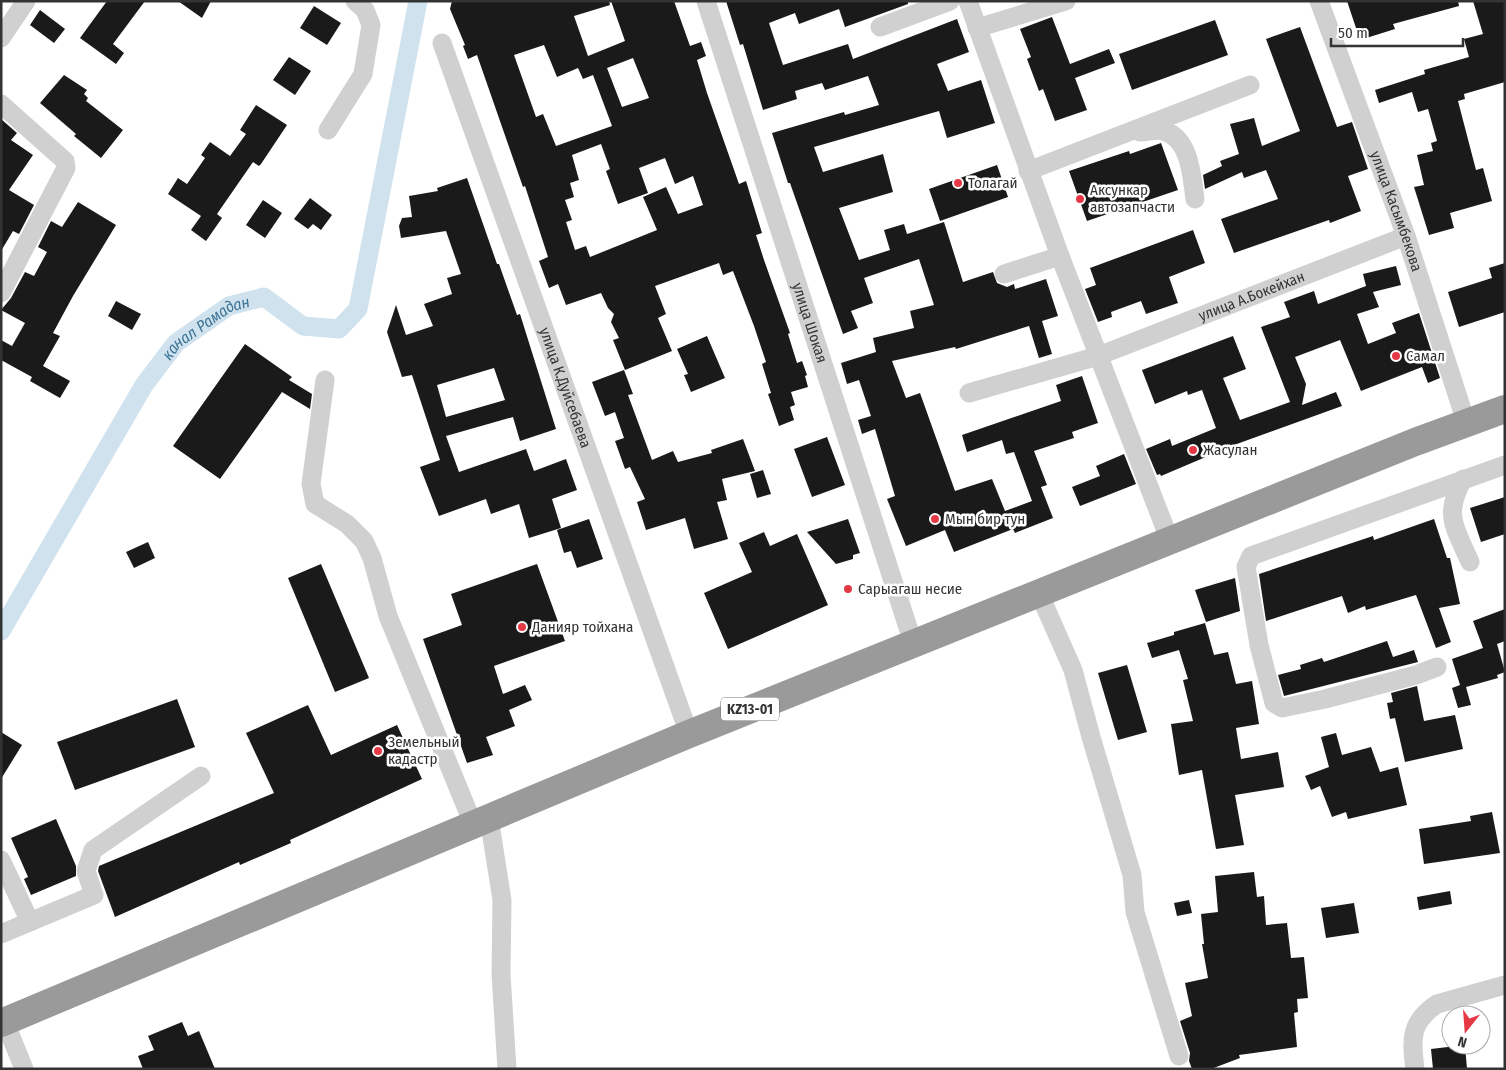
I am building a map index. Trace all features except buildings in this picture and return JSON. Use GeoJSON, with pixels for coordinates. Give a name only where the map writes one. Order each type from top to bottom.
{"type":"FeatureCollection","features":[{"type":"Feature","properties":{"kind":"highway","name":"KZ13-01"},"geometry":{"type":"LineString","coordinates":[[3,1022],[689,734],[1466,422],[1505,409]]}},
{"type":"Feature","properties":{"kind":"street"},"geometry":{"type":"LineString","coordinates":[[1,38],[26,1]]}},
{"type":"Feature","properties":{"kind":"street"},"geometry":{"type":"LineString","coordinates":[[328,130],[363,74],[371,25],[365,10],[355,1]]}},
{"type":"Feature","properties":{"kind":"street","name":"улица Шокая"},"geometry":{"type":"LineString","coordinates":[[706,1],[913,643]]}},
{"type":"Feature","properties":{"kind":"street"},"geometry":{"type":"LineString","coordinates":[[880,26],[950,1]]}},
{"type":"Feature","properties":{"kind":"street"},"geometry":{"type":"LineString","coordinates":[[968,1],[1028,171],[1170,541]]}},
{"type":"Feature","properties":{"kind":"street","name":"улица Касымбекова"},"geometry":{"type":"LineString","coordinates":[[1319,1],[1406,236],[1466,422]]}},
{"type":"Feature","properties":{"kind":"street"},"geometry":{"type":"LineString","coordinates":[[977,28],[1064,2]]}},
{"type":"Feature","properties":{"kind":"street","name":"улица К.Дуйсебаева"},"geometry":{"type":"LineString","coordinates":[[442,43],[689,734]]}},
{"type":"Feature","properties":{"kind":"street"},"geometry":{"type":"LineString","coordinates":[[1028,171],[1250,85]]}},
{"type":"Feature","properties":{"kind":"street"},"geometry":{"type":"LineString","coordinates":[[1,104],[65,161],[66,168],[1,293]]}},
{"type":"Feature","properties":{"kind":"street"},"geometry":{"type":"LineString","coordinates":[[1124,134],[1163,131],[1178,138],[1191,167],[1195,198]]}},
{"type":"Feature","properties":{"kind":"street","name":"улица А.Бокейхан"},"geometry":{"type":"LineString","coordinates":[[970,393],[1098,356],[1406,236]]}},
{"type":"Feature","properties":{"kind":"street"},"geometry":{"type":"LineString","coordinates":[[1004,274],[1060,256]]}},
{"type":"Feature","properties":{"kind":"street"},"geometry":{"type":"LineString","coordinates":[[325,380],[311,484],[315,504],[346,524],[364,541],[372,558],[388,616],[481,821],[497,864],[502,900],[501,974],[507,1069]]}},
{"type":"Feature","properties":{"kind":"street"},"geometry":{"type":"LineString","coordinates":[[1437,667],[1416,675],[1325,699],[1282,708],[1274,703],[1258,645],[1246,567],[1251,556],[1505,465]]}},
{"type":"Feature","properties":{"kind":"street"},"geometry":{"type":"LineString","coordinates":[[1463,479],[1451,507],[1455,525],[1470,562]]}},
{"type":"Feature","properties":{"kind":"street"},"geometry":{"type":"LineString","coordinates":[[1039,594],[1074,670],[1091,737],[1132,876],[1135,912],[1179,1056]]}},
{"type":"Feature","properties":{"kind":"street"},"geometry":{"type":"LineString","coordinates":[[1,934],[94,894],[86,870],[93,850],[201,776]]}},
{"type":"Feature","properties":{"kind":"street"},"geometry":{"type":"LineString","coordinates":[[1,860],[30,922]]}},
{"type":"Feature","properties":{"kind":"street"},"geometry":{"type":"LineString","coordinates":[[1415,1069],[1412,1046],[1416,1024],[1421,1018],[1437,1004],[1505,985]]}},
{"type":"Feature","properties":{"kind":"street"},"geometry":{"type":"LineString","coordinates":[[3,1022],[24,1069]]}},
{"type":"Feature","properties":{"kind":"waterway","name":"канал Рамадан"},"geometry":{"type":"LineString","coordinates":[[1,631],[144,385],[176,343],[229,306],[264,297],[303,326],[339,329],[358,309],[418,1]]}},
{"type":"Feature","properties":{"kind":"place","name":"Толагай"},"geometry":{"type":"Point","coordinates":[958,183]}},
{"type":"Feature","properties":{"kind":"place","name":"Аксункар автозапчасти"},"geometry":{"type":"Point","coordinates":[1080,199]}},
{"type":"Feature","properties":{"kind":"place","name":"Самал"},"geometry":{"type":"Point","coordinates":[1396,356]}},
{"type":"Feature","properties":{"kind":"place","name":"Жасулан"},"geometry":{"type":"Point","coordinates":[1193,450]}},
{"type":"Feature","properties":{"kind":"place","name":"Мын бир тун"},"geometry":{"type":"Point","coordinates":[935,519]}},
{"type":"Feature","properties":{"kind":"place","name":"Сарыагаш несие"},"geometry":{"type":"Point","coordinates":[848,589]}},
{"type":"Feature","properties":{"kind":"place","name":"Данияр тойхана"},"geometry":{"type":"Point","coordinates":[522,627]}},
{"type":"Feature","properties":{"kind":"place","name":"Земельный кадастр"},"geometry":{"type":"Point","coordinates":[378,751]}}]}
